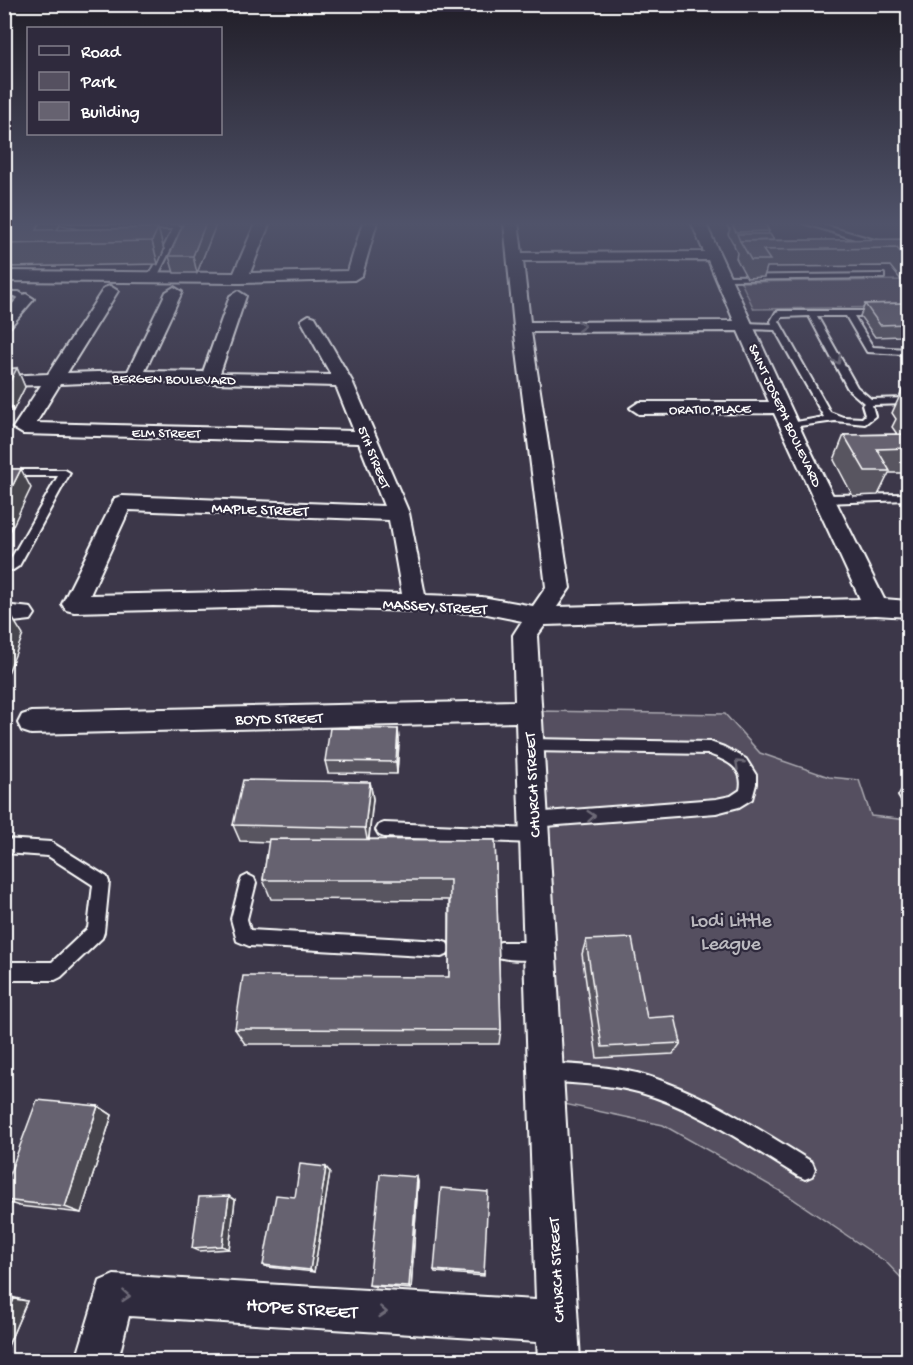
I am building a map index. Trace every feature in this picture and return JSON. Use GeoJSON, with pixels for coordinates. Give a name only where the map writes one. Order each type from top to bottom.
{"type":"FeatureCollection","features":[{"type":"Feature","properties":{"kind":"street","name":"CHURCH STREET"},"geometry":{"type":"LineString","coordinates":[[518,286],[522,327],[558,588],[525,635],[559,1341]]}},
{"type":"Feature","properties":{"kind":"street","name":"SAINT JOSEPH BOULEVARD"},"geometry":{"type":"LineString","coordinates":[[727,286],[789,426],[876,607]]}},
{"type":"Feature","properties":{"kind":"street"},"geometry":{"type":"LineString","coordinates":[[54,379],[110,291]]}},
{"type":"Feature","properties":{"kind":"street"},"geometry":{"type":"LineString","coordinates":[[134,376],[174,292]]}},
{"type":"Feature","properties":{"kind":"street"},"geometry":{"type":"LineString","coordinates":[[209,379],[238,296]]}},
{"type":"Feature","properties":{"kind":"street","name":"5TH STREET"},"geometry":{"type":"LineString","coordinates":[[309,320],[343,381],[398,513],[415,603]]}},
{"type":"Feature","properties":{"kind":"street"},"geometry":{"type":"LineString","coordinates":[[522,327],[745,326]]}},
{"type":"Feature","properties":{"kind":"street","name":"BERGEN BOULEVARD"},"geometry":{"type":"LineString","coordinates":[[4,381],[134,376],[343,381]]}},
{"type":"Feature","properties":{"kind":"street","name":"ELM STREET"},"geometry":{"type":"LineString","coordinates":[[54,379],[23,428],[367,437]]}},
{"type":"Feature","properties":{"kind":"street","name":"ORATIO PLACE"},"geometry":{"type":"LineString","coordinates":[[639,408],[781,407]]}},
{"type":"Feature","properties":{"kind":"street","name":"MASSEY STREET"},"geometry":{"type":"LineString","coordinates":[[122,503],[74,604],[274,599],[482,605],[540,616],[876,607],[909,609]]}},
{"type":"Feature","properties":{"kind":"street","name":"MAPLE STREET"},"geometry":{"type":"LineString","coordinates":[[122,503],[398,513]]}},
{"type":"Feature","properties":{"kind":"street","name":"BOYD STREET"},"geometry":{"type":"LineString","coordinates":[[31,723],[527,711]]}},
{"type":"Feature","properties":{"kind":"street","name":"HOPE STREET"},"geometry":{"type":"LineString","coordinates":[[97,1360],[114,1295],[559,1341]]}},
{"type":"Feature","properties":{"kind":"lane"},"geometry":{"type":"LineString","coordinates":[[4,294],[16,294],[12,312]]}},
{"type":"Feature","properties":{"kind":"lane"},"geometry":{"type":"LineString","coordinates":[[811,313],[853,389],[869,402],[909,401]]}},
{"type":"Feature","properties":{"kind":"lane"},"geometry":{"type":"LineString","coordinates":[[848,313],[870,350],[906,351],[909,355]]}},
{"type":"Feature","properties":{"kind":"lane"},"geometry":{"type":"LineString","coordinates":[[834,418],[822,410],[775,321],[779,314],[909,313]]}},
{"type":"Feature","properties":{"kind":"lane"},"geometry":{"type":"LineString","coordinates":[[745,326],[779,327]]}},
{"type":"Feature","properties":{"kind":"lane"},"geometry":{"type":"LineString","coordinates":[[789,426],[834,418],[865,421],[870,416],[867,405],[869,402]]}},
{"type":"Feature","properties":{"kind":"lane"},"geometry":{"type":"LineString","coordinates":[[4,473],[65,473],[13,566],[4,566]]}},
{"type":"Feature","properties":{"kind":"lane"},"geometry":{"type":"LineString","coordinates":[[824,499],[909,497]]}},
{"type":"Feature","properties":{"kind":"lane"},"geometry":{"type":"LineString","coordinates":[[384,830],[533,828],[716,806],[734,802],[747,794],[751,781],[745,766],[732,757],[710,748],[529,745]]}},
{"type":"Feature","properties":{"kind":"lane"},"geometry":{"type":"LineString","coordinates":[[4,846],[51,849],[101,882],[96,932],[55,971],[4,971]]}},
{"type":"Feature","properties":{"kind":"lane"},"geometry":{"type":"LineString","coordinates":[[248,883],[238,919],[243,935],[249,938],[441,949]]}},
{"type":"Feature","properties":{"kind":"lane"},"geometry":{"type":"LineString","coordinates":[[501,950],[539,951]]}},
{"type":"Feature","properties":{"kind":"lane"},"geometry":{"type":"LineString","coordinates":[[546,1072],[636,1082],[656,1088],[698,1108],[805,1169]]}},
{"type":"Feature","properties":{"kind":"green space"},"geometry":{"type":"Polygon","coordinates":[[[743,286],[908,286],[908,307],[754,309],[743,286]]]}},
{"type":"Feature","properties":{"kind":"green space","name":"Lodi Little League"},"geometry":{"type":"Polygon","coordinates":[[[540,711],[725,714],[760,753],[829,777],[859,780],[871,816],[908,820],[908,1285],[886,1262],[787,1195],[663,1125],[564,1104],[540,711]]]}},
{"type":"Feature","properties":{"kind":"building"},"geometry":{"type":"Polygon","coordinates":[[[909,303],[909,319],[903,319],[907,324],[880,325],[865,304],[909,303]]]}},
{"type":"Feature","properties":{"kind":"building"},"geometry":{"type":"Polygon","coordinates":[[[17,368],[4,392],[4,369],[17,368]]]}},
{"type":"Feature","properties":{"kind":"building"},"geometry":{"type":"Polygon","coordinates":[[[909,388],[909,396],[903,389],[909,388]]]}},
{"type":"Feature","properties":{"kind":"building"},"geometry":{"type":"Polygon","coordinates":[[[909,434],[909,448],[877,449],[890,471],[865,471],[844,435],[909,434]]]}},
{"type":"Feature","properties":{"kind":"building"},"geometry":{"type":"Polygon","coordinates":[[[4,469],[21,469],[4,503],[4,469]]]}},
{"type":"Feature","properties":{"kind":"building"},"geometry":{"type":"Polygon","coordinates":[[[330,728],[398,729],[396,762],[325,761],[330,728]]]}},
{"type":"Feature","properties":{"kind":"building"},"geometry":{"type":"Polygon","coordinates":[[[243,780],[370,782],[365,828],[233,825],[243,780]]]}},
{"type":"Feature","properties":{"kind":"building"},"geometry":{"type":"Polygon","coordinates":[[[269,839],[495,840],[501,1030],[235,1029],[243,976],[449,977],[450,880],[263,880],[269,839]]]}},
{"type":"Feature","properties":{"kind":"building"},"geometry":{"type":"Polygon","coordinates":[[[632,938],[647,1018],[675,1016],[681,1043],[602,1047],[586,940],[632,938]]]}},
{"type":"Feature","properties":{"kind":"building"},"geometry":{"type":"Polygon","coordinates":[[[37,1100],[98,1106],[65,1207],[4,1200],[4,1189],[37,1100]]]}},
{"type":"Feature","properties":{"kind":"building"},"geometry":{"type":"Polygon","coordinates":[[[300,1164],[326,1167],[310,1270],[263,1265],[276,1195],[295,1197],[300,1164]]]}},
{"type":"Feature","properties":{"kind":"building"},"geometry":{"type":"Polygon","coordinates":[[[380,1174],[417,1177],[409,1287],[369,1285],[380,1174]]]}},
{"type":"Feature","properties":{"kind":"building"},"geometry":{"type":"Polygon","coordinates":[[[441,1188],[488,1192],[484,1274],[434,1270],[441,1188]]]}},
{"type":"Feature","properties":{"kind":"building"},"geometry":{"type":"Polygon","coordinates":[[[229,1196],[222,1246],[192,1248],[199,1197],[229,1196]]]}},
{"type":"Feature","properties":{"kind":"building"},"geometry":{"type":"Polygon","coordinates":[[[4,1297],[14,1299],[4,1321],[4,1297]]]}}]}
